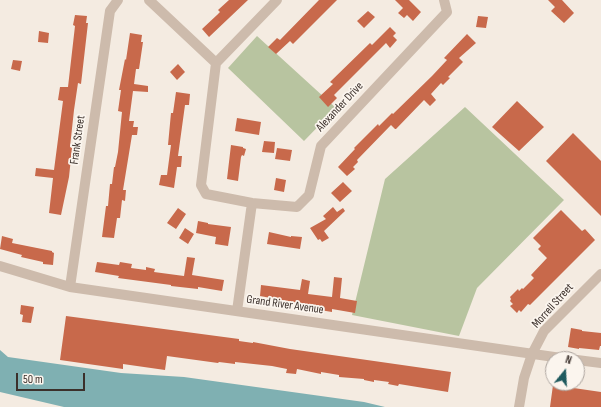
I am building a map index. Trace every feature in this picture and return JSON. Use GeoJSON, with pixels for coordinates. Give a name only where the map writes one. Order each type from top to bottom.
{"type":"FeatureCollection","features":[{"type":"Feature","properties":{"kind":"street","name":"Frank Street"},"geometry":{"type":"LineString","coordinates":[[70,287],[110,11],[118,0]]}},
{"type":"Feature","properties":{"kind":"street"},"geometry":{"type":"LineString","coordinates":[[150,0],[216,63],[277,0]]}},
{"type":"Feature","properties":{"kind":"street","name":"Alexander Drive"},"geometry":{"type":"LineString","coordinates":[[216,63],[201,185],[206,194],[252,203],[298,207],[309,195],[321,146],[448,12],[444,0]]}},
{"type":"Feature","properties":{"kind":"street"},"geometry":{"type":"LineString","coordinates":[[237,311],[252,203]]}},
{"type":"Feature","properties":{"kind":"street","name":"Grand River Avenue"},"geometry":{"type":"LineString","coordinates":[[0,266],[70,287],[545,356]]}},
{"type":"Feature","properties":{"kind":"street","name":"Morrell Street"},"geometry":{"type":"LineString","coordinates":[[519,407],[524,378],[532,354],[544,331],[601,274]]}},
{"type":"Feature","properties":{"kind":"street"},"geometry":{"type":"LineString","coordinates":[[585,361],[601,363]]}},
{"type":"Feature","properties":{"kind":"green space"},"geometry":{"type":"Polygon","coordinates":[[[257,36],[336,108],[304,141],[228,68],[257,36]]]}},
{"type":"Feature","properties":{"kind":"green space"},"geometry":{"type":"Polygon","coordinates":[[[465,107],[564,200],[477,288],[459,336],[352,315],[385,179],[465,107]]]}},
{"type":"Feature","properties":{"kind":"water"},"geometry":{"type":"Polygon","coordinates":[[[0,350],[8,357],[121,373],[184,377],[364,402],[385,407],[64,407],[0,392],[0,350]]]}},
{"type":"Feature","properties":{"kind":"building"},"geometry":{"type":"Polygon","coordinates":[[[229,0],[248,0],[209,37],[202,29],[220,12],[218,10],[229,0]]]}},
{"type":"Feature","properties":{"kind":"building"},"geometry":{"type":"Polygon","coordinates":[[[319,0],[337,0],[293,44],[290,41],[276,54],[268,47],[277,38],[280,40],[319,0]]]}},
{"type":"Feature","properties":{"kind":"building"},"geometry":{"type":"Polygon","coordinates":[[[395,0],[409,0],[421,12],[413,21],[407,15],[404,18],[398,13],[403,8],[395,0]]]}},
{"type":"Feature","properties":{"kind":"building"},"geometry":{"type":"Polygon","coordinates":[[[548,0],[562,0],[574,13],[564,23],[551,11],[555,7],[548,0]]]}},
{"type":"Feature","properties":{"kind":"building"},"geometry":{"type":"Polygon","coordinates":[[[368,11],[375,17],[364,28],[357,21],[368,11]]]}},
{"type":"Feature","properties":{"kind":"building"},"geometry":{"type":"Polygon","coordinates":[[[75,15],[87,16],[86,23],[88,23],[81,84],[78,83],[74,110],[70,147],[72,148],[69,177],[61,215],[49,213],[53,178],[35,176],[36,168],[54,170],[63,101],[58,100],[60,87],[68,87],[75,15]]]}},
{"type":"Feature","properties":{"kind":"building"},"geometry":{"type":"Polygon","coordinates":[[[478,16],[488,17],[486,28],[476,27],[478,16]]]}},
{"type":"Feature","properties":{"kind":"building"},"geometry":{"type":"Polygon","coordinates":[[[390,27],[396,33],[393,36],[397,40],[390,48],[386,43],[334,95],[337,98],[328,107],[319,97],[333,84],[330,82],[370,43],[372,45],[390,27]]]}},
{"type":"Feature","properties":{"kind":"building"},"geometry":{"type":"Polygon","coordinates":[[[39,31],[49,33],[48,43],[38,42],[39,31]]]}},
{"type":"Feature","properties":{"kind":"building"},"geometry":{"type":"Polygon","coordinates":[[[130,33],[142,35],[141,42],[143,42],[139,69],[136,69],[134,84],[148,86],[148,92],[133,91],[129,121],[134,121],[133,127],[138,127],[137,135],[132,135],[123,190],[126,190],[125,201],[122,200],[120,218],[117,218],[114,238],[102,237],[106,206],[108,206],[110,184],[112,184],[118,152],[122,112],[118,111],[121,90],[119,90],[130,33]]]}},
{"type":"Feature","properties":{"kind":"building"},"geometry":{"type":"Polygon","coordinates":[[[467,34],[476,43],[459,58],[463,62],[448,77],[450,78],[443,85],[441,83],[431,94],[436,100],[430,106],[424,100],[396,129],[391,125],[357,160],[358,162],[353,167],[355,169],[347,176],[338,167],[355,149],[354,148],[378,124],[379,126],[392,113],[393,114],[432,76],[447,60],[444,58],[467,34]]]}},
{"type":"Feature","properties":{"kind":"building"},"geometry":{"type":"Polygon","coordinates":[[[13,60],[22,61],[20,71],[11,69],[13,60]]]}},
{"type":"Feature","properties":{"kind":"building"},"geometry":{"type":"Polygon","coordinates":[[[178,64],[185,72],[177,80],[170,72],[178,64]]]}},
{"type":"Feature","properties":{"kind":"building"},"geometry":{"type":"Polygon","coordinates":[[[176,92],[190,94],[189,105],[185,105],[178,156],[182,156],[181,167],[177,167],[174,188],[159,185],[161,175],[167,175],[171,145],[168,145],[171,113],[173,113],[176,92]]]}},
{"type":"Feature","properties":{"kind":"building"},"geometry":{"type":"Polygon","coordinates":[[[517,101],[544,127],[519,151],[492,127],[517,101]]]}},
{"type":"Feature","properties":{"kind":"building"},"geometry":{"type":"Polygon","coordinates":[[[237,118],[261,122],[259,135],[235,131],[237,118]]]}},
{"type":"Feature","properties":{"kind":"building"},"geometry":{"type":"Polygon","coordinates":[[[573,133],[601,161],[601,216],[546,161],[573,133]]]}},
{"type":"Feature","properties":{"kind":"building"},"geometry":{"type":"Polygon","coordinates":[[[264,141],[275,142],[274,153],[262,152],[264,141]]]}},
{"type":"Feature","properties":{"kind":"building"},"geometry":{"type":"Polygon","coordinates":[[[231,145],[246,149],[244,156],[242,155],[241,157],[238,181],[227,179],[231,145]]]}},
{"type":"Feature","properties":{"kind":"building"},"geometry":{"type":"Polygon","coordinates":[[[277,148],[292,150],[290,161],[275,159],[277,148]]]}},
{"type":"Feature","properties":{"kind":"building"},"geometry":{"type":"Polygon","coordinates":[[[276,178],[286,180],[284,192],[274,190],[276,178]]]}},
{"type":"Feature","properties":{"kind":"building"},"geometry":{"type":"Polygon","coordinates":[[[343,182],[352,191],[340,202],[331,193],[343,182]]]}},
{"type":"Feature","properties":{"kind":"building"},"geometry":{"type":"Polygon","coordinates":[[[333,207],[337,212],[343,208],[345,211],[324,231],[329,238],[322,242],[320,239],[318,240],[310,228],[326,219],[323,216],[333,207]]]}},
{"type":"Feature","properties":{"kind":"building"},"geometry":{"type":"Polygon","coordinates":[[[178,208],[186,214],[176,229],[167,223],[178,208]]]}},
{"type":"Feature","properties":{"kind":"building"},"geometry":{"type":"Polygon","coordinates":[[[561,210],[582,231],[585,229],[595,240],[530,305],[528,304],[521,312],[519,310],[517,313],[510,306],[513,304],[510,301],[510,297],[518,289],[519,291],[522,288],[523,289],[534,278],[531,275],[547,258],[538,249],[541,246],[533,238],[561,210]]]}},
{"type":"Feature","properties":{"kind":"building"},"geometry":{"type":"Polygon","coordinates":[[[198,221],[231,227],[228,246],[215,244],[216,237],[196,233],[198,221]]]}},
{"type":"Feature","properties":{"kind":"building"},"geometry":{"type":"Polygon","coordinates":[[[185,228],[194,234],[188,244],[179,238],[185,228]]]}},
{"type":"Feature","properties":{"kind":"building"},"geometry":{"type":"Polygon","coordinates":[[[269,232],[291,237],[302,237],[300,249],[267,244],[269,232]]]}},
{"type":"Feature","properties":{"kind":"building"},"geometry":{"type":"Polygon","coordinates":[[[2,236],[13,239],[12,243],[52,251],[54,253],[53,265],[43,264],[43,262],[21,257],[22,255],[0,249],[2,236]]]}},
{"type":"Feature","properties":{"kind":"building"},"geometry":{"type":"Polygon","coordinates":[[[187,257],[195,258],[192,275],[224,280],[222,291],[198,287],[198,289],[171,286],[118,278],[119,276],[95,272],[97,262],[119,265],[120,262],[132,264],[131,268],[146,270],[146,267],[155,269],[154,272],[184,276],[187,257]]]}},
{"type":"Feature","properties":{"kind":"building"},"geometry":{"type":"Polygon","coordinates":[[[334,277],[342,278],[340,298],[357,301],[355,313],[332,309],[332,312],[320,310],[321,307],[260,296],[261,285],[300,290],[302,279],[310,281],[308,294],[332,297],[334,277]]]}},
{"type":"Feature","properties":{"kind":"building"},"geometry":{"type":"Polygon","coordinates":[[[21,305],[34,307],[31,323],[22,322],[23,315],[20,314],[21,305]]]}},
{"type":"Feature","properties":{"kind":"building"},"geometry":{"type":"Polygon","coordinates":[[[66,316],[239,339],[239,341],[290,349],[451,372],[448,392],[399,384],[398,386],[388,384],[389,382],[374,380],[374,382],[364,379],[339,377],[339,375],[321,372],[321,374],[297,369],[296,374],[286,373],[287,369],[272,366],[235,362],[235,364],[218,363],[167,356],[165,370],[123,364],[123,369],[60,360],[66,316]]]}},
{"type":"Feature","properties":{"kind":"building"},"geometry":{"type":"Polygon","coordinates":[[[571,328],[601,333],[601,346],[599,350],[568,347],[571,328]]]}},
{"type":"Feature","properties":{"kind":"building"},"geometry":{"type":"Polygon","coordinates":[[[585,390],[601,392],[601,407],[550,407],[552,391],[585,391],[585,390]]]}}]}
